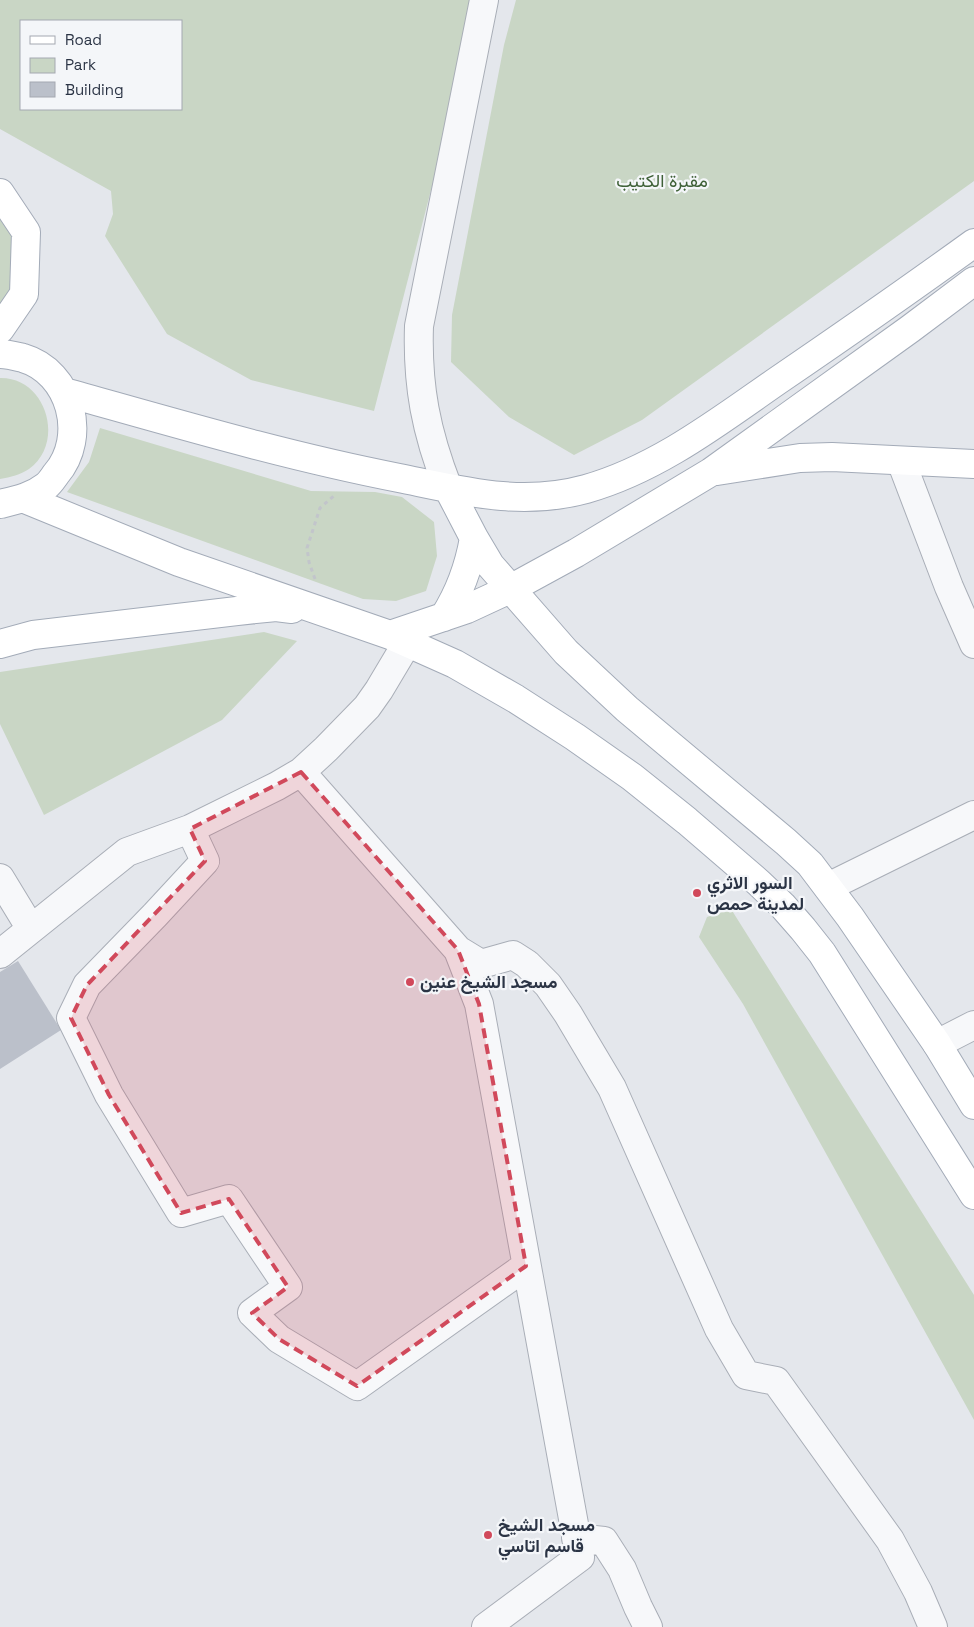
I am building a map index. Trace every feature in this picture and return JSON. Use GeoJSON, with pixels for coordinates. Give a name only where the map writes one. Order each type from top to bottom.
{"type":"FeatureCollection","features":[{"type":"Feature","properties":{"kind":"main road"},"geometry":{"type":"LineString","coordinates":[[0,193],[26,232],[24,294],[0,330]]}},
{"type":"Feature","properties":{"kind":"main road"},"geometry":{"type":"LineString","coordinates":[[64,392],[308,459],[482,495],[517,498],[552,496],[586,489],[620,477],[662,457],[708,429],[909,291],[974,243]]}},
{"type":"Feature","properties":{"kind":"main road"},"geometry":{"type":"LineString","coordinates":[[398,639],[510,589],[576,553],[711,472],[974,281]]}},
{"type":"Feature","properties":{"kind":"main road"},"geometry":{"type":"LineString","coordinates":[[0,354],[30,360],[50,373],[64,392],[72,416],[72,442],[63,466],[47,486],[12,501]]}},
{"type":"Feature","properties":{"kind":"main road"},"geometry":{"type":"LineString","coordinates":[[711,472],[800,458],[832,456],[974,464]]}},
{"type":"Feature","properties":{"kind":"main road"},"geometry":{"type":"LineString","coordinates":[[448,488],[490,565],[566,652],[627,710],[810,864],[828,886],[937,1044],[974,1105]]}},
{"type":"Feature","properties":{"kind":"main road"},"geometry":{"type":"LineString","coordinates":[[12,501],[398,639],[455,664],[575,736],[687,820],[782,905],[822,954],[974,1194]]}},
{"type":"Feature","properties":{"kind":"main road"},"geometry":{"type":"LineString","coordinates":[[444,617],[456,599],[464,579],[474,538]]}},
{"type":"Feature","properties":{"kind":"main road"},"geometry":{"type":"LineString","coordinates":[[0,644],[33,635],[276,607],[328,614]]}},
{"type":"Feature","properties":{"kind":"street"},"geometry":{"type":"LineString","coordinates":[[448,488],[429,435],[424,408],[418,362],[419,326],[484,0]]}},
{"type":"Feature","properties":{"kind":"street"},"geometry":{"type":"LineString","coordinates":[[901,461],[949,587],[974,644]]}},
{"type":"Feature","properties":{"kind":"street"},"geometry":{"type":"LineString","coordinates":[[0,954],[127,852],[190,829],[301,772],[326,750],[367,708],[379,690],[398,639]]}},
{"type":"Feature","properties":{"kind":"street"},"geometry":{"type":"LineString","coordinates":[[301,772],[458,950],[481,964],[513,955],[527,964],[548,985],[568,1014],[612,1088],[719,1329],[746,1375],[776,1381],[890,1540],[934,1627]]}},
{"type":"Feature","properties":{"kind":"street"},"geometry":{"type":"LineString","coordinates":[[828,886],[974,815]]}},
{"type":"Feature","properties":{"kind":"street"},"geometry":{"type":"LineString","coordinates":[[190,829],[205,860],[87,985],[71,1018],[109,1095],[181,1213],[228,1199],[288,1287],[252,1313],[279,1339],[357,1386],[526,1266]]}},
{"type":"Feature","properties":{"kind":"street"},"geometry":{"type":"LineString","coordinates":[[0,878],[32,929]]}},
{"type":"Feature","properties":{"kind":"street"},"geometry":{"type":"LineString","coordinates":[[458,950],[478,1004],[580,1556],[486,1627]]}},
{"type":"Feature","properties":{"kind":"street"},"geometry":{"type":"LineString","coordinates":[[937,1044],[974,1025]]}},
{"type":"Feature","properties":{"kind":"street"},"geometry":{"type":"LineString","coordinates":[[576,1538],[604,1541],[622,1569],[648,1627]]}},
{"type":"Feature","properties":{"kind":"path"},"geometry":{"type":"LineString","coordinates":[[328,614],[309,562],[307,548],[320,508],[337,493]]}},
{"type":"Feature","properties":{"kind":"highlighted area"},"geometry":{"type":"Polygon","coordinates":[[[301,772],[458,950],[479,1004],[526,1266],[357,1386],[279,1339],[252,1313],[288,1287],[229,1199],[181,1213],[109,1095],[71,1018],[87,985],[205,861],[190,829],[301,772]]]}},
{"type":"Feature","properties":{"kind":"green space"},"geometry":{"type":"Polygon","coordinates":[[[0,0],[480,0],[374,411],[251,380],[167,334],[105,236],[113,214],[111,191],[0,129],[0,0]]]}},
{"type":"Feature","properties":{"kind":"green space","name":"مقبرة الكتيب"},"geometry":{"type":"Polygon","coordinates":[[[516,0],[974,0],[974,181],[642,420],[574,455],[509,417],[451,362],[452,315],[504,45],[516,0]]]}},
{"type":"Feature","properties":{"kind":"green space"},"geometry":{"type":"Polygon","coordinates":[[[0,193],[26,232],[0,329],[0,193]]]}},
{"type":"Feature","properties":{"kind":"green space"},"geometry":{"type":"Polygon","coordinates":[[[0,378],[16,381],[29,388],[39,399],[46,413],[48,428],[47,443],[40,457],[29,469],[15,476],[0,479],[0,378]]]}},
{"type":"Feature","properties":{"kind":"green space"},"geometry":{"type":"Polygon","coordinates":[[[100,428],[311,491],[375,492],[402,497],[434,522],[437,556],[426,591],[396,601],[363,599],[67,492],[89,462],[100,428]]]}},
{"type":"Feature","properties":{"kind":"green space"},"geometry":{"type":"Polygon","coordinates":[[[264,632],[297,641],[222,720],[44,815],[0,724],[0,672],[264,632]]]}},
{"type":"Feature","properties":{"kind":"green space"},"geometry":{"type":"Polygon","coordinates":[[[731,909],[974,1295],[974,1420],[743,1004],[699,937],[707,917],[731,909]]]}},
{"type":"Feature","properties":{"kind":"building"},"geometry":{"type":"Polygon","coordinates":[[[18,961],[61,1030],[0,1069],[0,972],[18,961]]]}},
{"type":"Feature","properties":{"kind":"place","name":"السور الاثري لمدينة حمص"},"geometry":{"type":"Point","coordinates":[697,893]}},
{"type":"Feature","properties":{"kind":"place","name":"مسجد الشيخ عنين"},"geometry":{"type":"Point","coordinates":[410,982]}},
{"type":"Feature","properties":{"kind":"place","name":"مسجد الشيخ قاسم اتاسي"},"geometry":{"type":"Point","coordinates":[488,1535]}}]}
